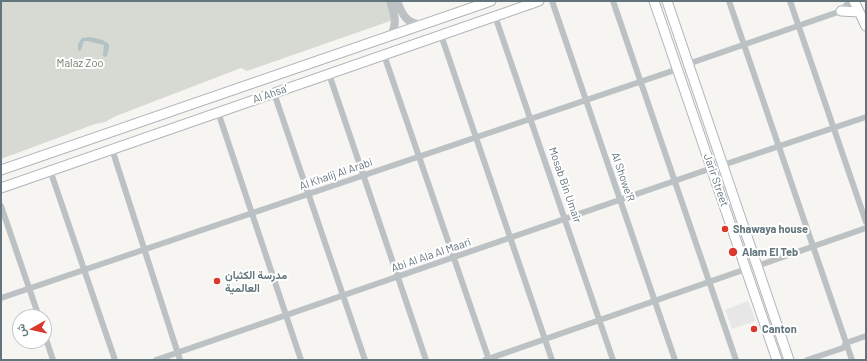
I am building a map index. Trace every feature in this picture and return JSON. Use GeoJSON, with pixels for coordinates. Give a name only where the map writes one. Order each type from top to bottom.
{"type":"FeatureCollection","features":[{"type":"Feature","properties":{"kind":"main road","name":"Al Ahsa'"},"geometry":{"type":"LineString","coordinates":[[1,170],[491,1]]}},
{"type":"Feature","properties":{"kind":"main road","name":"Al Ahsa'"},"geometry":{"type":"LineString","coordinates":[[1,188],[539,1]]}},
{"type":"Feature","properties":{"kind":"main road","name":"Jarir Street"},"geometry":{"type":"LineString","coordinates":[[654,1],[777,360]]}},
{"type":"Feature","properties":{"kind":"main road"},"geometry":{"type":"LineString","coordinates":[[667,1],[789,360]]}},
{"type":"Feature","properties":{"kind":"main road"},"geometry":{"type":"LineString","coordinates":[[854,1],[866,26]]}},
{"type":"Feature","properties":{"kind":"main road"},"geometry":{"type":"LineString","coordinates":[[841,11],[859,12]]}},
{"type":"Feature","properties":{"kind":"street"},"geometry":{"type":"LineString","coordinates":[[390,1],[399,15],[411,22],[423,24]]}},
{"type":"Feature","properties":{"kind":"street"},"geometry":{"type":"LineString","coordinates":[[391,35],[399,15],[397,1]]}},
{"type":"Feature","properties":{"kind":"street","name":"Al Showe'R"},"geometry":{"type":"LineString","coordinates":[[552,1],[675,360]]}},
{"type":"Feature","properties":{"kind":"street"},"geometry":{"type":"LineString","coordinates":[[613,1],[736,360]]}},
{"type":"Feature","properties":{"kind":"street"},"geometry":{"type":"LineString","coordinates":[[729,1],[852,360]]}},
{"type":"Feature","properties":{"kind":"street"},"geometry":{"type":"LineString","coordinates":[[790,1],[866,222]]}},
{"type":"Feature","properties":{"kind":"street"},"geometry":{"type":"LineString","coordinates":[[688,64],[841,11],[850,1]]}},
{"type":"Feature","properties":{"kind":"street","name":"Mosab Bin Umair"},"geometry":{"type":"LineString","coordinates":[[495,16],[613,360]]}},
{"type":"Feature","properties":{"kind":"street"},"geometry":{"type":"LineString","coordinates":[[441,35],[552,360]]}},
{"type":"Feature","properties":{"kind":"street"},"geometry":{"type":"LineString","coordinates":[[384,55],[487,360],[746,269]]}},
{"type":"Feature","properties":{"kind":"street","name":"Al Khalij Al Arabi"},"geometry":{"type":"LineString","coordinates":[[1,298],[678,69]]}},
{"type":"Feature","properties":{"kind":"street"},"geometry":{"type":"LineString","coordinates":[[329,74],[426,360]]}},
{"type":"Feature","properties":{"kind":"street"},"geometry":{"type":"LineString","coordinates":[[274,93],[365,360]]}},
{"type":"Feature","properties":{"kind":"street"},"geometry":{"type":"LineString","coordinates":[[218,112],[301,360]]}},
{"type":"Feature","properties":{"kind":"street"},"geometry":{"type":"LineString","coordinates":[[722,165],[866,117]]}},
{"type":"Feature","properties":{"kind":"street"},"geometry":{"type":"LineString","coordinates":[[112,149],[180,360]]}},
{"type":"Feature","properties":{"kind":"street","name":"Abi Al Ala Al Maari"},"geometry":{"type":"LineString","coordinates":[[156,360],[712,168]]}},
{"type":"Feature","properties":{"kind":"street"},"geometry":{"type":"LineString","coordinates":[[50,170],[115,360]]}},
{"type":"Feature","properties":{"kind":"street"},"geometry":{"type":"LineString","coordinates":[[1,206],[36,309]]}},
{"type":"Feature","properties":{"kind":"street"},"geometry":{"type":"LineString","coordinates":[[757,266],[866,228]]}},
{"type":"Feature","properties":{"kind":"street"},"geometry":{"type":"LineString","coordinates":[[807,360],[843,348],[846,343],[866,336]]}},
{"type":"Feature","properties":{"kind":"street"},"geometry":{"type":"LineString","coordinates":[[49,349],[53,360]]}},
{"type":"Feature","properties":{"kind":"shaded area"},"geometry":{"type":"Polygon","coordinates":[[[90,37],[108,43],[109,46],[107,56],[104,57],[103,55],[104,45],[87,41],[84,41],[81,50],[78,51],[78,44],[82,38],[90,37]]]}},
{"type":"Feature","properties":{"kind":"shaded area"},"geometry":{"type":"Polygon","coordinates":[[[748,301],[756,321],[732,329],[725,310],[748,301]]]}},
{"type":"Feature","properties":{"kind":"green space","name":"Malaz Zoo"},"geometry":{"type":"Polygon","coordinates":[[[1,1],[386,1],[393,20],[247,71],[241,68],[116,116],[105,122],[95,124],[1,159],[1,1]]]}},
{"type":"Feature","properties":{"kind":"place","name":"Shawaya house"},"geometry":{"type":"Point","coordinates":[725,229]}},
{"type":"Feature","properties":{"kind":"place","name":"Alam El Teb"},"geometry":{"type":"Point","coordinates":[733,252]}},
{"type":"Feature","properties":{"kind":"place","name":"مدرسة الكثبان العالمية"},"geometry":{"type":"Point","coordinates":[217,281]}},
{"type":"Feature","properties":{"kind":"place","name":"Canton"},"geometry":{"type":"Point","coordinates":[754,329]}}]}
